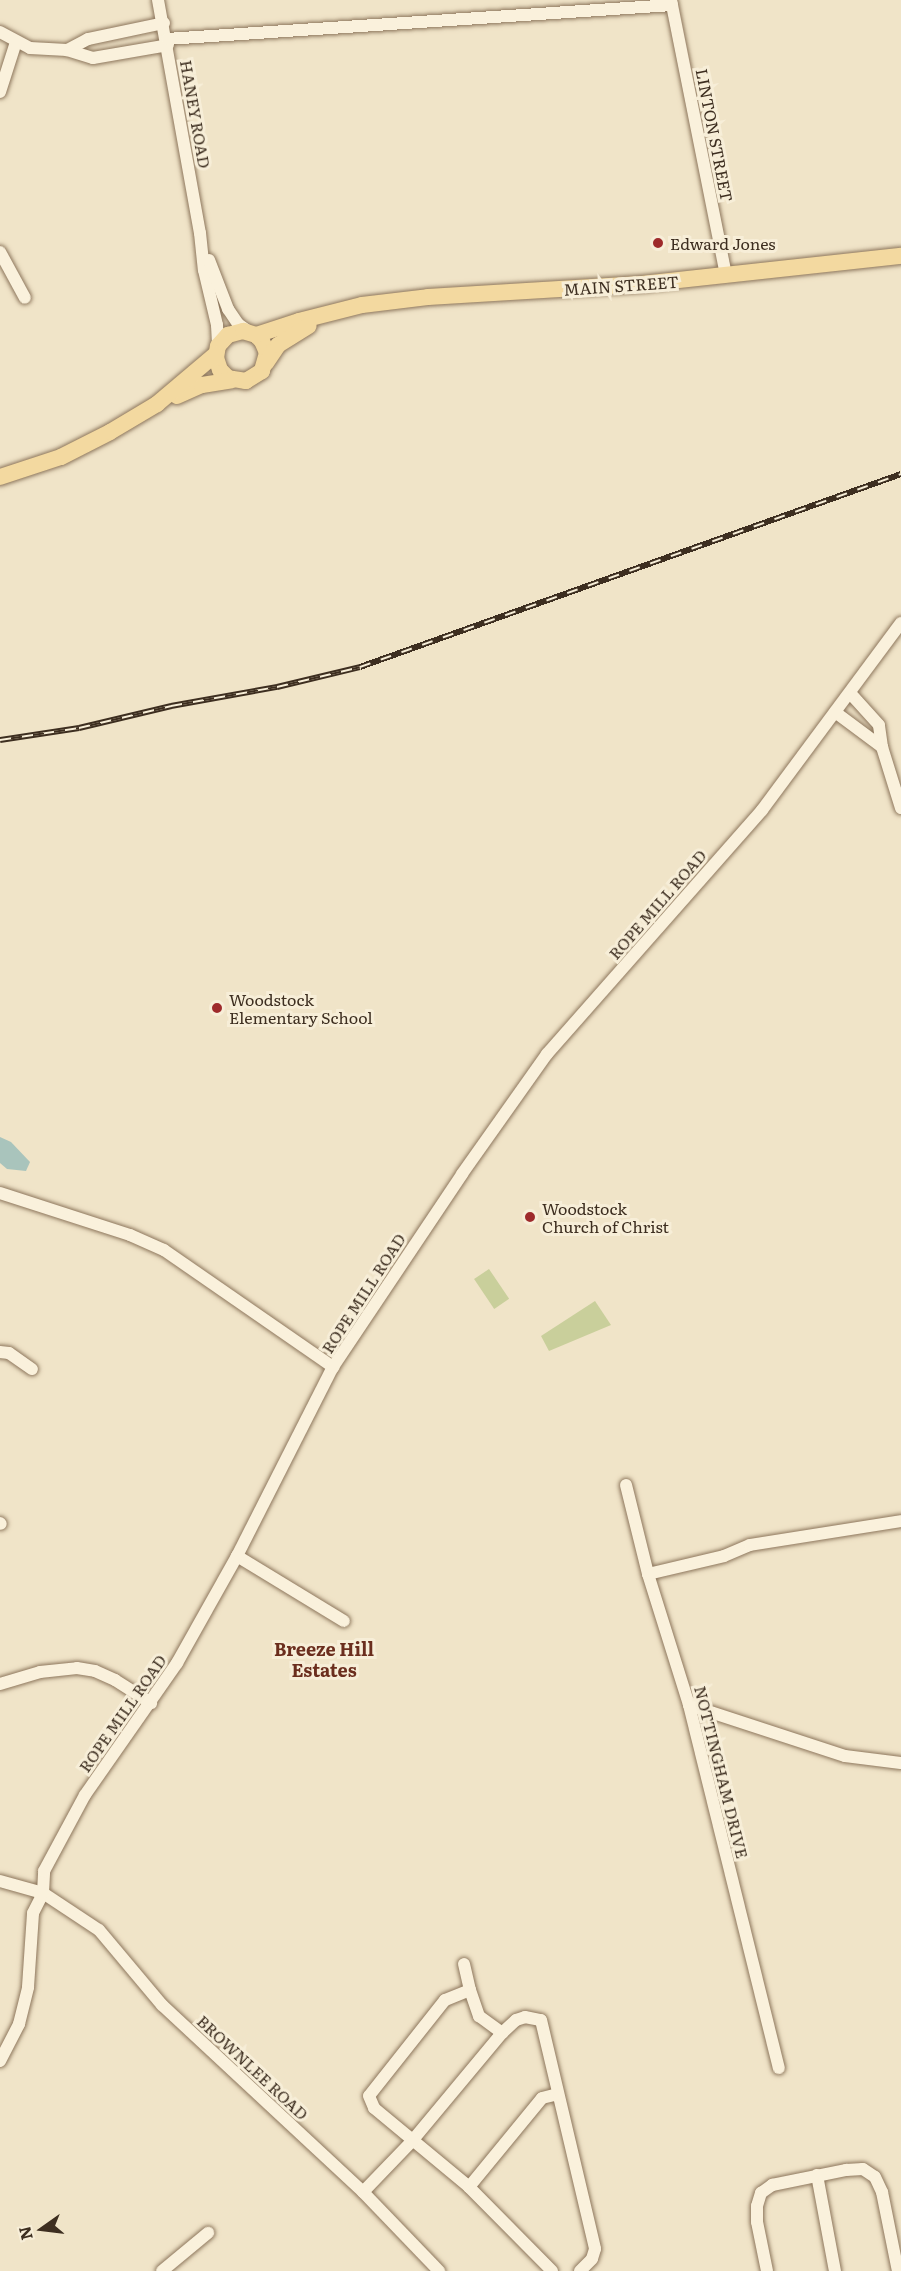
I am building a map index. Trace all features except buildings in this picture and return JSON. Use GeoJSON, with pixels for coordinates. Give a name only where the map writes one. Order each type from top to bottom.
{"type":"FeatureCollection","features":[{"type":"Feature","properties":{"kind":"main road","name":"MAIN STREET"},"geometry":{"type":"LineString","coordinates":[[157,404],[217,350],[232,332],[252,333],[308,318],[408,299],[610,287],[901,256]]}},
{"type":"Feature","properties":{"kind":"main road","name":"MAIN STREET"},"geometry":{"type":"LineString","coordinates":[[0,477],[61,458],[157,404],[202,385],[232,380],[251,380],[265,367],[278,345],[303,328],[337,313]]}},
{"type":"Feature","properties":{"kind":"main road"},"geometry":{"type":"LineString","coordinates":[[252,333],[266,349],[265,367]]}},
{"type":"Feature","properties":{"kind":"main road"},"geometry":{"type":"LineString","coordinates":[[217,350],[220,370],[232,380]]}},
{"type":"Feature","properties":{"kind":"street","name":"HANEY ROAD"},"geometry":{"type":"LineString","coordinates":[[159,0],[200,233],[204,270],[217,326],[217,350]]}},
{"type":"Feature","properties":{"kind":"street"},"geometry":{"type":"LineString","coordinates":[[0,32],[30,48],[67,50],[93,58],[168,42],[671,3]]}},
{"type":"Feature","properties":{"kind":"street","name":"LINTON STREET"},"geometry":{"type":"LineString","coordinates":[[671,3],[726,276]]}},
{"type":"Feature","properties":{"kind":"street"},"geometry":{"type":"LineString","coordinates":[[67,50],[88,39],[164,23]]}},
{"type":"Feature","properties":{"kind":"street"},"geometry":{"type":"LineString","coordinates":[[0,92],[16,42]]}},
{"type":"Feature","properties":{"kind":"street","name":"HANEY ROAD"},"geometry":{"type":"LineString","coordinates":[[200,233],[228,309],[238,324],[252,333]]}},
{"type":"Feature","properties":{"kind":"street"},"geometry":{"type":"LineString","coordinates":[[0,252],[25,298]]}},
{"type":"Feature","properties":{"kind":"street","name":"ROPE MILL ROAD"},"geometry":{"type":"LineString","coordinates":[[0,2061],[19,2024],[28,1987],[33,1913],[43,1893],[44,1871],[85,1795],[177,1663],[237,1556],[333,1367],[462,1174],[547,1054],[762,810],[835,712],[897,638],[901,623]]}},
{"type":"Feature","properties":{"kind":"street"},"geometry":{"type":"LineString","coordinates":[[850,693],[879,725],[882,747],[901,808]]}},
{"type":"Feature","properties":{"kind":"street"},"geometry":{"type":"LineString","coordinates":[[835,712],[882,747]]}},
{"type":"Feature","properties":{"kind":"street"},"geometry":{"type":"LineString","coordinates":[[0,1193],[130,1235],[164,1250],[333,1367]]}},
{"type":"Feature","properties":{"kind":"street"},"geometry":{"type":"LineString","coordinates":[[0,1352],[9,1353],[32,1369]]}},
{"type":"Feature","properties":{"kind":"street","name":"NOTTINGHAM DRIVE"},"geometry":{"type":"LineString","coordinates":[[626,1485],[648,1574],[689,1705],[779,2068]]}},
{"type":"Feature","properties":{"kind":"street"},"geometry":{"type":"LineString","coordinates":[[648,1574],[724,1556],[750,1545],[901,1521]]}},
{"type":"Feature","properties":{"kind":"street"},"geometry":{"type":"LineString","coordinates":[[237,1556],[344,1621]]}},
{"type":"Feature","properties":{"kind":"street"},"geometry":{"type":"LineString","coordinates":[[0,1684],[40,1672],[77,1668],[95,1671],[115,1680],[151,1703]]}},
{"type":"Feature","properties":{"kind":"street"},"geometry":{"type":"LineString","coordinates":[[689,1705],[845,1756],[901,1763]]}},
{"type":"Feature","properties":{"kind":"street","name":"BROWNLEE ROAD"},"geometry":{"type":"LineString","coordinates":[[0,1881],[43,1893],[99,1930],[162,2005],[363,2192],[439,2271]]}},
{"type":"Feature","properties":{"kind":"street"},"geometry":{"type":"LineString","coordinates":[[464,1964],[479,2016],[502,2033]]}},
{"type":"Feature","properties":{"kind":"street"},"geometry":{"type":"LineString","coordinates":[[470,1990],[445,2000],[369,2096],[374,2108],[469,2187],[552,2271]]}},
{"type":"Feature","properties":{"kind":"street"},"geometry":{"type":"LineString","coordinates":[[363,2192],[412,2141],[502,2033],[516,2020],[525,2017],[540,2020],[595,2248],[592,2259],[580,2271]]}},
{"type":"Feature","properties":{"kind":"street"},"geometry":{"type":"LineString","coordinates":[[469,2187],[542,2098],[558,2094]]}},
{"type":"Feature","properties":{"kind":"street"},"geometry":{"type":"LineString","coordinates":[[767,2271],[757,2222],[757,2206],[761,2193],[772,2185],[817,2175],[863,2169],[875,2177],[882,2192],[898,2271]]}},
{"type":"Feature","properties":{"kind":"street"},"geometry":{"type":"LineString","coordinates":[[817,2175],[836,2271]]}},
{"type":"Feature","properties":{"kind":"street"},"geometry":{"type":"LineString","coordinates":[[162,2271],[208,2233]]}},
{"type":"Feature","properties":{"kind":"green space"},"geometry":{"type":"Polygon","coordinates":[[[489,1269],[509,1299],[494,1309],[474,1279],[489,1269]]]}},
{"type":"Feature","properties":{"kind":"green space"},"geometry":{"type":"Polygon","coordinates":[[[595,1301],[611,1325],[549,1351],[541,1336],[595,1301]]]}},
{"type":"Feature","properties":{"kind":"water"},"geometry":{"type":"Polygon","coordinates":[[[0,1137],[11,1142],[30,1162],[26,1171],[7,1169],[0,1163],[0,1137]]]}},
{"type":"Feature","properties":{"kind":"railway"},"geometry":{"type":"LineString","coordinates":[[0,740],[79,728],[171,706],[277,687],[360,667],[901,474]]}},
{"type":"Feature","properties":{"kind":"place","name":"Edward Jones"},"geometry":{"type":"Point","coordinates":[658,243]}},
{"type":"Feature","properties":{"kind":"place","name":"Woodstock Elementary School"},"geometry":{"type":"Point","coordinates":[217,1008]}},
{"type":"Feature","properties":{"kind":"place","name":"Woodstock Church of Christ"},"geometry":{"type":"Point","coordinates":[530,1217]}},
{"type":"Feature","properties":{"kind":"district","name":"Breeze Hill Estates"},"geometry":{"type":"Point","coordinates":[324,1660]}}]}
